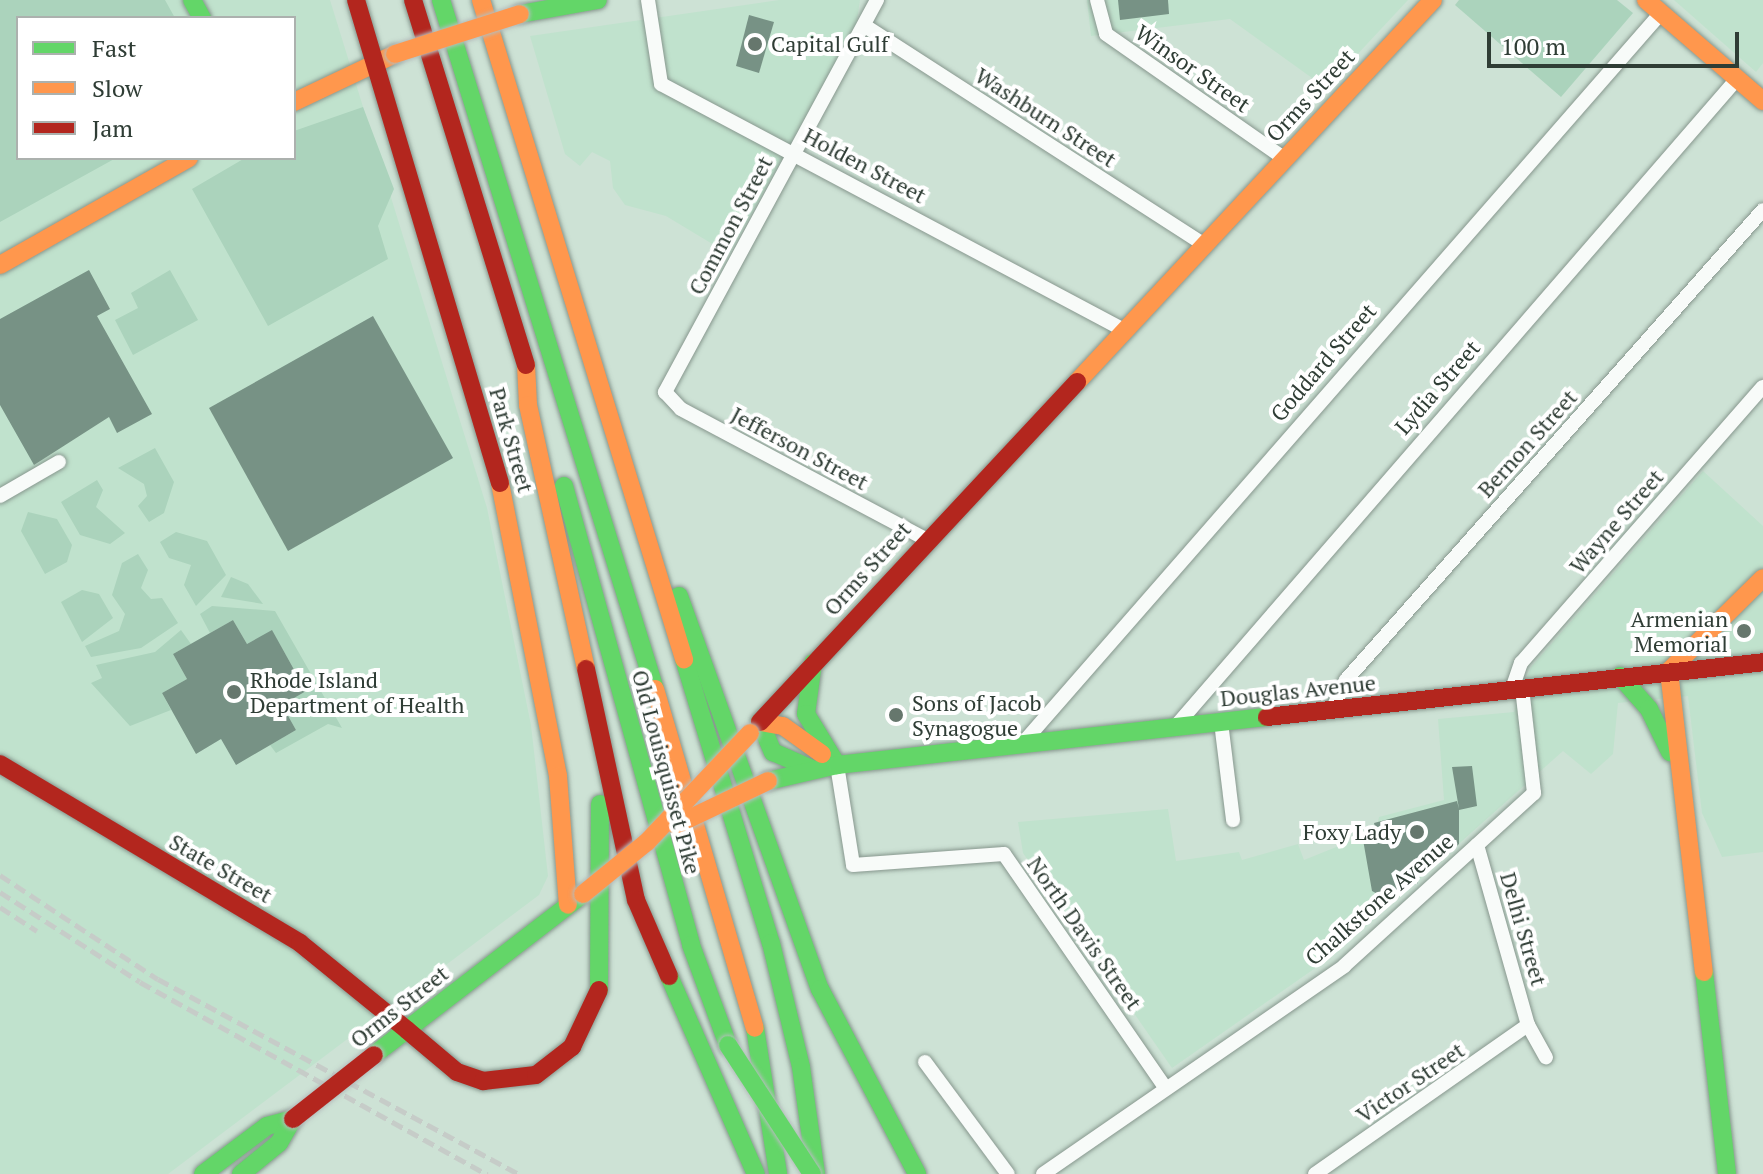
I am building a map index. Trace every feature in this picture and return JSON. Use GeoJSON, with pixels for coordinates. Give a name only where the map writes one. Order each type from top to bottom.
{"type":"FeatureCollection","features":[{"type":"Feature","properties":{"kind":"main road","name":"Park Street"},"geometry":{"type":"LineString","coordinates":[[356,0],[371,65],[516,544],[558,776],[576,900]]}},
{"type":"Feature","properties":{"kind":"main road"},"geometry":{"type":"LineString","coordinates":[[413,0],[526,360],[528,405],[642,919],[756,1174]]}},
{"type":"Feature","properties":{"kind":"main road"},"geometry":{"type":"LineString","coordinates":[[441,0],[737,952],[764,1066],[778,1174]]}},
{"type":"Feature","properties":{"kind":"main road"},"geometry":{"type":"LineString","coordinates":[[481,0],[777,964],[814,1174]]}},
{"type":"Feature","properties":{"kind":"main road"},"geometry":{"type":"LineString","coordinates":[[296,101],[395,54],[520,14],[598,0]]}},
{"type":"Feature","properties":{"kind":"main road","name":"Orms Street"},"geometry":{"type":"LineString","coordinates":[[241,1174],[279,1143],[293,1119],[647,842],[925,539],[1433,0]]}},
{"type":"Feature","properties":{"kind":"main road"},"geometry":{"type":"LineString","coordinates":[[1646,0],[1763,101]]}},
{"type":"Feature","properties":{"kind":"main road"},"geometry":{"type":"LineString","coordinates":[[0,265],[185,160]]}},
{"type":"Feature","properties":{"kind":"main road","name":"Old Louisquisset Pike"},"geometry":{"type":"LineString","coordinates":[[526,360],[691,945],[728,1045],[814,1174]]}},
{"type":"Feature","properties":{"kind":"main road"},"geometry":{"type":"LineString","coordinates":[[619,444],[820,989],[917,1174]]}},
{"type":"Feature","properties":{"kind":"main road"},"geometry":{"type":"LineString","coordinates":[[1727,1174],[1669,671],[1763,578]]}},
{"type":"Feature","properties":{"kind":"main road","name":"Douglas Avenue"},"geometry":{"type":"LineString","coordinates":[[647,842],[768,781],[837,765],[1763,662]]}},
{"type":"Feature","properties":{"kind":"main road"},"geometry":{"type":"LineString","coordinates":[[813,663],[806,714],[837,765]]}},
{"type":"Feature","properties":{"kind":"main road"},"geometry":{"type":"LineString","coordinates":[[1620,676],[1655,718],[1684,796]]}},
{"type":"Feature","properties":{"kind":"main road","name":"State Street"},"geometry":{"type":"LineString","coordinates":[[0,764],[300,943],[457,1072],[495,1082],[548,1068],[590,1022],[604,948],[597,724]]}},
{"type":"Feature","properties":{"kind":"main road"},"geometry":{"type":"LineString","coordinates":[[755,727],[783,726],[837,765]]}},
{"type":"Feature","properties":{"kind":"main road"},"geometry":{"type":"LineString","coordinates":[[755,727],[778,756],[814,769]]}},
{"type":"Feature","properties":{"kind":"main road","name":"Orms Street"},"geometry":{"type":"LineString","coordinates":[[203,1174],[267,1126],[293,1119]]}},
{"type":"Feature","properties":{"kind":"street","name":"Holden Street"},"geometry":{"type":"LineString","coordinates":[[648,0],[661,84],[1122,329]]}},
{"type":"Feature","properties":{"kind":"street","name":"Common Street"},"geometry":{"type":"LineString","coordinates":[[666,386],[877,0]]}},
{"type":"Feature","properties":{"kind":"street","name":"Winsor Street"},"geometry":{"type":"LineString","coordinates":[[1097,0],[1106,34],[1284,158]]}},
{"type":"Feature","properties":{"kind":"street","name":"Goddard Street"},"geometry":{"type":"LineString","coordinates":[[1022,744],[1661,13]]}},
{"type":"Feature","properties":{"kind":"street","name":"Washburn Street"},"geometry":{"type":"LineString","coordinates":[[865,26],[1203,244]]}},
{"type":"Feature","properties":{"kind":"street","name":"Lydia Street"},"geometry":{"type":"LineString","coordinates":[[1175,727],[1737,79]]}},
{"type":"Feature","properties":{"kind":"street","name":"Bernon Street"},"geometry":{"type":"LineString","coordinates":[[1332,710],[1346,680],[1763,210]]}},
{"type":"Feature","properties":{"kind":"street","name":"Jefferson Street"},"geometry":{"type":"LineString","coordinates":[[666,386],[681,409],[925,539]]}},
{"type":"Feature","properties":{"kind":"street","name":"Wayne Street"},"geometry":{"type":"LineString","coordinates":[[1517,688],[1521,663],[1763,387]]}},
{"type":"Feature","properties":{"kind":"street"},"geometry":{"type":"LineString","coordinates":[[0,496],[59,462]]}},
{"type":"Feature","properties":{"kind":"street","name":"Chalkstone Avenue"},"geometry":{"type":"LineString","coordinates":[[1043,1174],[1344,966],[1534,793],[1517,688]]}},
{"type":"Feature","properties":{"kind":"street"},"geometry":{"type":"LineString","coordinates":[[1221,722],[1233,820]]}},
{"type":"Feature","properties":{"kind":"street","name":"North Davis Street"},"geometry":{"type":"LineString","coordinates":[[837,765],[853,865],[1004,854],[1166,1089]]}},
{"type":"Feature","properties":{"kind":"street","name":"Delhi Street"},"geometry":{"type":"LineString","coordinates":[[1477,845],[1528,1025],[1546,1057]]}},
{"type":"Feature","properties":{"kind":"street","name":"Victor Street"},"geometry":{"type":"LineString","coordinates":[[1315,1174],[1528,1025]]}},
{"type":"Feature","properties":{"kind":"street"},"geometry":{"type":"LineString","coordinates":[[925,1062],[1008,1174]]}},
{"type":"Feature","properties":{"kind":"shaded area"},"geometry":{"type":"Polygon","coordinates":[[[0,0],[330,0],[487,508],[531,725],[548,876],[539,895],[168,1174],[0,1174],[0,0]]]}},
{"type":"Feature","properties":{"kind":"shaded area"},"geometry":{"type":"Polygon","coordinates":[[[0,0],[165,0],[174,16],[16,16],[16,160],[112,160],[0,222],[0,0]]]}},
{"type":"Feature","properties":{"kind":"shaded area"},"geometry":{"type":"Polygon","coordinates":[[[779,0],[860,0],[856,27],[729,254],[666,216],[625,205],[613,188],[610,161],[592,152],[580,166],[565,154],[530,36],[779,0]]]}},
{"type":"Feature","properties":{"kind":"shaded area"},"geometry":{"type":"Polygon","coordinates":[[[1087,0],[1408,0],[1326,88],[1230,19],[1091,36],[1087,0]]]}},
{"type":"Feature","properties":{"kind":"shaded area"},"geometry":{"type":"Polygon","coordinates":[[[1459,0],[1617,0],[1633,13],[1561,97],[1455,5],[1459,0]]]}},
{"type":"Feature","properties":{"kind":"shaded area"},"geometry":{"type":"Polygon","coordinates":[[[1674,0],[1763,0],[1763,63],[1756,72],[1674,0]]]}},
{"type":"Feature","properties":{"kind":"shaded area"},"geometry":{"type":"Polygon","coordinates":[[[363,107],[394,189],[378,226],[388,259],[268,326],[192,189],[242,160],[296,160],[296,130],[363,107]]]}},
{"type":"Feature","properties":{"kind":"shaded area"},"geometry":{"type":"Polygon","coordinates":[[[170,270],[198,320],[133,355],[115,320],[138,308],[131,293],[170,270]]]}},
{"type":"Feature","properties":{"kind":"shaded area"},"geometry":{"type":"Polygon","coordinates":[[[155,448],[174,482],[164,513],[149,522],[138,506],[147,496],[144,484],[118,468],[155,448]]]}},
{"type":"Feature","properties":{"kind":"shaded area"},"geometry":{"type":"Polygon","coordinates":[[[1703,471],[1763,526],[1763,852],[1722,857],[1702,813],[1688,696],[1618,703],[1613,754],[1591,774],[1563,751],[1334,955],[1172,1068],[1023,853],[1018,822],[1168,809],[1176,861],[1239,852],[1242,860],[1298,844],[1304,860],[1376,831],[1379,817],[1444,800],[1438,719],[1514,712],[1531,667],[1703,471]]]}},
{"type":"Feature","properties":{"kind":"shaded area"},"geometry":{"type":"Polygon","coordinates":[[[97,480],[103,490],[96,507],[125,533],[110,544],[80,535],[61,502],[97,480]]]}},
{"type":"Feature","properties":{"kind":"shaded area"},"geometry":{"type":"Polygon","coordinates":[[[28,512],[57,519],[72,545],[67,562],[45,574],[21,531],[28,512]]]}},
{"type":"Feature","properties":{"kind":"shaded area"},"geometry":{"type":"Polygon","coordinates":[[[176,532],[207,541],[226,575],[196,606],[184,585],[191,565],[169,558],[160,542],[176,532]]]}},
{"type":"Feature","properties":{"kind":"shaded area"},"geometry":{"type":"Polygon","coordinates":[[[138,554],[148,570],[141,588],[151,599],[162,598],[178,623],[141,648],[91,657],[85,646],[119,631],[125,614],[112,595],[122,563],[138,554]]]}},
{"type":"Feature","properties":{"kind":"shaded area"},"geometry":{"type":"Polygon","coordinates":[[[231,577],[248,584],[263,604],[221,597],[231,577]]]}},
{"type":"Feature","properties":{"kind":"shaded area"},"geometry":{"type":"Polygon","coordinates":[[[82,590],[99,594],[113,618],[82,642],[61,602],[82,590]]]}},
{"type":"Feature","properties":{"kind":"shaded area"},"geometry":{"type":"Polygon","coordinates":[[[212,606],[275,611],[342,728],[328,724],[276,753],[270,745],[296,730],[282,705],[306,690],[272,631],[247,644],[233,620],[210,633],[200,614],[212,606]]]}},
{"type":"Feature","properties":{"kind":"shaded area"},"geometry":{"type":"Polygon","coordinates":[[[181,630],[191,644],[173,654],[187,679],[162,693],[171,710],[130,726],[91,683],[102,678],[96,665],[155,652],[181,630]]]}},
{"type":"Feature","properties":{"kind":"building"},"geometry":{"type":"Polygon","coordinates":[[[1118,0],[1168,0],[1169,14],[1120,20],[1118,0]]]}},
{"type":"Feature","properties":{"kind":"building","name":"Capital Gulf"},"geometry":{"type":"Polygon","coordinates":[[[749,15],[774,22],[759,73],[736,66],[749,15]]]}},
{"type":"Feature","properties":{"kind":"building"},"geometry":{"type":"Polygon","coordinates":[[[89,270],[110,309],[97,316],[152,414],[117,433],[109,417],[34,465],[0,405],[0,319],[89,270]]]}},
{"type":"Feature","properties":{"kind":"building"},"geometry":{"type":"Polygon","coordinates":[[[373,316],[453,458],[288,551],[209,408],[373,316]]]}},
{"type":"Feature","properties":{"kind":"building","name":"Rhode Island Department of Health"},"geometry":{"type":"Polygon","coordinates":[[[233,620],[247,644],[272,630],[306,691],[282,705],[296,730],[236,765],[221,739],[196,754],[162,693],[187,679],[173,654],[233,620]]]}},
{"type":"Feature","properties":{"kind":"building","name":"Foxy Lady"},"geometry":{"type":"Polygon","coordinates":[[[1472,766],[1477,806],[1459,810],[1459,844],[1435,865],[1414,870],[1418,883],[1383,897],[1372,891],[1362,834],[1376,831],[1374,823],[1457,801],[1459,809],[1452,767],[1472,766]]]}},
{"type":"Feature","properties":{"kind":"railway"},"geometry":{"type":"LineString","coordinates":[[0,875],[158,979],[519,1174]]}},
{"type":"Feature","properties":{"kind":"railway"},"geometry":{"type":"LineString","coordinates":[[0,892],[140,982],[487,1174]]}},
{"type":"Feature","properties":{"kind":"railway"},"geometry":{"type":"LineString","coordinates":[[0,907],[37,931]]}},
{"type":"Feature","properties":{"kind":"traffic: fast"},"geometry":{"type":"LineString","coordinates":[[192,0],[201,16]]}},
{"type":"Feature","properties":{"kind":"traffic: fast"},"geometry":{"type":"LineString","coordinates":[[441,0],[655,689]]}},
{"type":"Feature","properties":{"kind":"traffic: fast"},"geometry":{"type":"LineString","coordinates":[[520,14],[598,0]]}},
{"type":"Feature","properties":{"kind":"traffic: fast"},"geometry":{"type":"LineString","coordinates":[[564,486],[691,945],[728,1045]]}},
{"type":"Feature","properties":{"kind":"traffic: fast"},"geometry":{"type":"LineString","coordinates":[[679,596],[820,989],[917,1174]]}},
{"type":"Feature","properties":{"kind":"traffic: fast"},"geometry":{"type":"LineString","coordinates":[[684,659],[771,943],[801,1067],[816,1174]]}},
{"type":"Feature","properties":{"kind":"traffic: fast"},"geometry":{"type":"LineString","coordinates":[[813,663],[806,714],[837,765]]}},
{"type":"Feature","properties":{"kind":"traffic: fast"},"geometry":{"type":"LineString","coordinates":[[1620,676],[1649,709],[1670,752]]}},
{"type":"Feature","properties":{"kind":"traffic: fast"},"geometry":{"type":"LineString","coordinates":[[768,781],[837,765],[1267,717]]}},
{"type":"Feature","properties":{"kind":"traffic: fast"},"geometry":{"type":"LineString","coordinates":[[760,722],[773,752],[812,769]]}},
{"type":"Feature","properties":{"kind":"traffic: fast"},"geometry":{"type":"LineString","coordinates":[[599,990],[600,804]]}},
{"type":"Feature","properties":{"kind":"traffic: fast"},"geometry":{"type":"LineString","coordinates":[[374,1055],[583,894]]}},
{"type":"Feature","properties":{"kind":"traffic: fast"},"geometry":{"type":"LineString","coordinates":[[1704,972],[1727,1174]]}},
{"type":"Feature","properties":{"kind":"traffic: fast"},"geometry":{"type":"LineString","coordinates":[[669,976],[756,1174]]}},
{"type":"Feature","properties":{"kind":"traffic: fast"},"geometry":{"type":"LineString","coordinates":[[755,1028],[778,1174]]}},
{"type":"Feature","properties":{"kind":"traffic: fast"},"geometry":{"type":"LineString","coordinates":[[728,1045],[812,1174]]}},
{"type":"Feature","properties":{"kind":"traffic: fast"},"geometry":{"type":"LineString","coordinates":[[203,1174],[267,1126],[293,1119]]}},
{"type":"Feature","properties":{"kind":"traffic: fast"},"geometry":{"type":"LineString","coordinates":[[241,1174],[279,1143],[293,1119]]}},
{"type":"Feature","properties":{"kind":"traffic: slow"},"geometry":{"type":"LineString","coordinates":[[481,0],[684,659]]}},
{"type":"Feature","properties":{"kind":"traffic: slow"},"geometry":{"type":"LineString","coordinates":[[1077,382],[1433,0]]}},
{"type":"Feature","properties":{"kind":"traffic: slow"},"geometry":{"type":"LineString","coordinates":[[1646,0],[1763,101]]}},
{"type":"Feature","properties":{"kind":"traffic: slow"},"geometry":{"type":"LineString","coordinates":[[395,54],[520,14]]}},
{"type":"Feature","properties":{"kind":"traffic: slow"},"geometry":{"type":"LineString","coordinates":[[296,101],[395,54]]}},
{"type":"Feature","properties":{"kind":"traffic: slow"},"geometry":{"type":"LineString","coordinates":[[0,265],[185,160]]}},
{"type":"Feature","properties":{"kind":"traffic: slow"},"geometry":{"type":"LineString","coordinates":[[526,365],[528,405],[586,669]]}},
{"type":"Feature","properties":{"kind":"traffic: slow"},"geometry":{"type":"LineString","coordinates":[[500,483],[558,776],[568,905]]}},
{"type":"Feature","properties":{"kind":"traffic: slow"},"geometry":{"type":"LineString","coordinates":[[1669,671],[1763,578]]}},
{"type":"Feature","properties":{"kind":"traffic: slow"},"geometry":{"type":"LineString","coordinates":[[1669,671],[1704,972]]}},
{"type":"Feature","properties":{"kind":"traffic: slow"},"geometry":{"type":"LineString","coordinates":[[655,689],[755,1028]]}},
{"type":"Feature","properties":{"kind":"traffic: slow"},"geometry":{"type":"LineString","coordinates":[[760,722],[783,726],[822,754]]}},
{"type":"Feature","properties":{"kind":"traffic: slow"},"geometry":{"type":"LineString","coordinates":[[583,894],[647,842],[750,733]]}},
{"type":"Feature","properties":{"kind":"traffic: slow"},"geometry":{"type":"LineString","coordinates":[[676,825],[768,781]]}},
{"type":"Feature","properties":{"kind":"traffic: jam"},"geometry":{"type":"LineString","coordinates":[[356,0],[500,483]]}},
{"type":"Feature","properties":{"kind":"traffic: jam"},"geometry":{"type":"LineString","coordinates":[[413,0],[526,365]]}},
{"type":"Feature","properties":{"kind":"traffic: jam"},"geometry":{"type":"LineString","coordinates":[[760,722],[1077,382]]}},
{"type":"Feature","properties":{"kind":"traffic: jam"},"geometry":{"type":"LineString","coordinates":[[1267,717],[1763,662]]}},
{"type":"Feature","properties":{"kind":"traffic: jam"},"geometry":{"type":"LineString","coordinates":[[586,669],[636,900],[669,976]]}},
{"type":"Feature","properties":{"kind":"traffic: jam"},"geometry":{"type":"LineString","coordinates":[[0,764],[300,943],[407,1030]]}},
{"type":"Feature","properties":{"kind":"traffic: jam"},"geometry":{"type":"LineString","coordinates":[[407,1030],[457,1072],[483,1081],[536,1075],[572,1047],[599,990]]}},
{"type":"Feature","properties":{"kind":"traffic: jam"},"geometry":{"type":"LineString","coordinates":[[293,1119],[374,1055]]}},
{"type":"Feature","properties":{"kind":"place","name":"Capital Gulf"},"geometry":{"type":"Point","coordinates":[755,44]}},
{"type":"Feature","properties":{"kind":"place","name":"Armenian Memorial"},"geometry":{"type":"Point","coordinates":[1744,631]}},
{"type":"Feature","properties":{"kind":"place","name":"Rhode Island Department of Health"},"geometry":{"type":"Point","coordinates":[234,692]}},
{"type":"Feature","properties":{"kind":"place","name":"Sons of Jacob Synagogue"},"geometry":{"type":"Point","coordinates":[896,715]}},
{"type":"Feature","properties":{"kind":"place","name":"Foxy Lady"},"geometry":{"type":"Point","coordinates":[1417,832]}}]}
